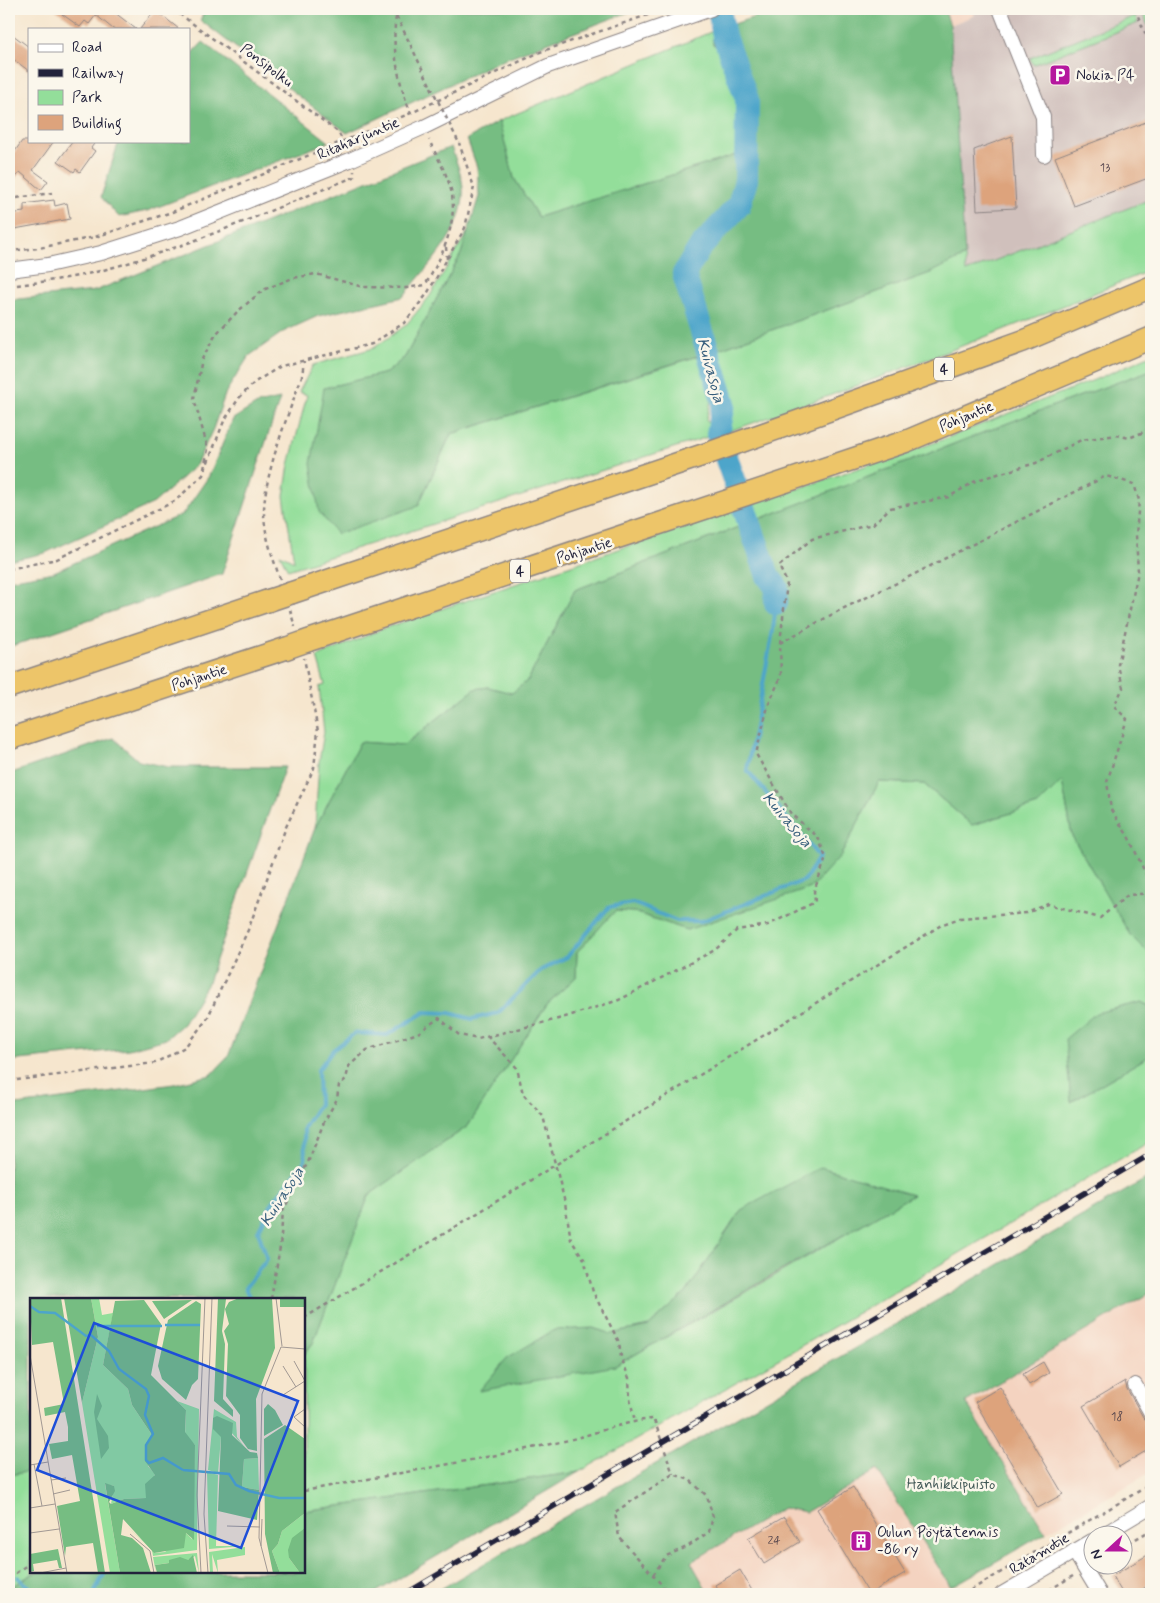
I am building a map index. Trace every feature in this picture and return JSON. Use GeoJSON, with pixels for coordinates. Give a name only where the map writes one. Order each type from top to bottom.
{"type":"FeatureCollection","features":[{"type":"Feature","properties":{"kind":"highway","name":"4"},"geometry":{"type":"LineString","coordinates":[[9,687],[712,452],[1022,341],[1151,287]]}},
{"type":"Feature","properties":{"kind":"highway","name":"Pohjantie"},"geometry":{"type":"LineString","coordinates":[[9,739],[741,498],[907,441],[1151,338]]}},
{"type":"Feature","properties":{"kind":"street","name":"Ritaharjuntie"},"geometry":{"type":"LineString","coordinates":[[9,270],[48,265],[101,253],[171,230],[319,173],[424,127],[548,66],[711,9]]}},
{"type":"Feature","properties":{"kind":"street"},"geometry":{"type":"LineString","coordinates":[[1000,9],[1043,116],[1044,155]]}},
{"type":"Feature","properties":{"kind":"street"},"geometry":{"type":"LineString","coordinates":[[1135,1385],[1151,1413]]}},
{"type":"Feature","properties":{"kind":"street"},"geometry":{"type":"LineString","coordinates":[[1118,1526],[1151,1506]]}},
{"type":"Feature","properties":{"kind":"street","name":"Ratamotie"},"geometry":{"type":"LineString","coordinates":[[1002,1594],[1082,1547]]}},
{"type":"Feature","properties":{"kind":"street"},"geometry":{"type":"LineString","coordinates":[[1074,1551],[1082,1564]]}},
{"type":"Feature","properties":{"kind":"street"},"geometry":{"type":"LineString","coordinates":[[1089,1576],[1100,1594]]}},
{"type":"Feature","properties":{"kind":"path","name":"Ponsipolku"},"geometry":{"type":"LineString","coordinates":[[9,251],[40,248],[85,239],[132,226],[344,142],[338,132],[173,9]]}},
{"type":"Feature","properties":{"kind":"path"},"geometry":{"type":"LineString","coordinates":[[9,569],[57,559],[175,501],[203,476],[224,421],[239,398],[269,372],[281,366],[372,344],[389,335],[404,323],[427,294],[465,228],[474,187],[459,143],[393,9]]}},
{"type":"Feature","properties":{"kind":"path"},"geometry":{"type":"LineString","coordinates":[[1135,9],[1151,47]]}},
{"type":"Feature","properties":{"kind":"path"},"geometry":{"type":"LineString","coordinates":[[396,17],[398,61],[402,84],[411,113]]}},
{"type":"Feature","properties":{"kind":"path"},"geometry":{"type":"LineString","coordinates":[[203,476],[208,449],[194,399],[202,359],[216,334],[237,312],[263,290],[293,278],[316,274],[363,287],[406,288],[425,286],[440,261],[446,243],[452,209],[450,187],[424,127]]}},
{"type":"Feature","properties":{"kind":"path"},"geometry":{"type":"LineString","coordinates":[[9,199],[52,193]]}},
{"type":"Feature","properties":{"kind":"path"},"geometry":{"type":"LineString","coordinates":[[446,243],[447,261]]}},
{"type":"Feature","properties":{"kind":"path"},"geometry":{"type":"LineString","coordinates":[[9,1081],[155,1063],[185,1047],[207,1019],[248,930],[286,827],[314,768],[318,731],[309,677],[270,552],[264,514],[265,493],[302,376],[304,361]]}},
{"type":"Feature","properties":{"kind":"path"},"geometry":{"type":"LineString","coordinates":[[271,1298],[280,1247],[283,1211],[309,1160],[324,1122],[337,1099],[339,1085],[346,1079],[349,1066],[367,1050],[418,1033],[439,1018],[459,1035],[478,1039],[562,1018],[619,1000],[715,950],[737,930],[768,926],[815,902],[814,891],[826,858],[818,837],[791,814],[756,754],[768,706],[780,676],[780,643],[787,583],[779,566],[812,539],[873,524],[890,508],[949,497],[977,480],[1036,463],[1082,440],[1117,435],[1129,438],[1151,429]]}},
{"type":"Feature","properties":{"kind":"path"},"geometry":{"type":"LineString","coordinates":[[780,643],[842,609],[901,581],[1106,476],[1134,484],[1139,500],[1136,535],[1138,572],[1118,665],[1124,688],[1114,706],[1127,719],[1107,782],[1111,810],[1128,836],[1151,885]]}},
{"type":"Feature","properties":{"kind":"path"},"geometry":{"type":"LineString","coordinates":[[305,1317],[556,1165],[943,924],[960,918],[1027,913],[1048,904],[1100,918],[1128,895],[1151,893]]}},
{"type":"Feature","properties":{"kind":"path"},"geometry":{"type":"LineString","coordinates":[[487,1036],[517,1068],[523,1094],[543,1116],[556,1165],[571,1240],[584,1259],[593,1292],[619,1342],[620,1357],[629,1378],[634,1422]]}},
{"type":"Feature","properties":{"kind":"path"},"geometry":{"type":"LineString","coordinates":[[305,1491],[576,1439],[651,1419],[652,1423],[655,1422],[673,1474]]}},
{"type":"Feature","properties":{"kind":"path"},"geometry":{"type":"LineString","coordinates":[[670,1594],[620,1537],[615,1512],[673,1474]]}},
{"type":"Feature","properties":{"kind":"path"},"geometry":{"type":"LineString","coordinates":[[652,1575],[666,1556],[687,1548],[708,1532],[713,1517],[707,1496],[690,1480],[673,1474]]}},
{"type":"Feature","properties":{"kind":"path"},"geometry":{"type":"LineString","coordinates":[[964,1594],[1151,1484]]}},
{"type":"Feature","properties":{"kind":"path"},"geometry":{"type":"LineString","coordinates":[[1132,1541],[1151,1530]]}},
{"type":"Feature","properties":{"kind":"path"},"geometry":{"type":"LineString","coordinates":[[9,1578],[30,1563]]}},
{"type":"Feature","properties":{"kind":"path"},"geometry":{"type":"LineString","coordinates":[[1042,1594],[1082,1571]]}},
{"type":"Feature","properties":{"kind":"path"},"geometry":{"type":"LineString","coordinates":[[9,1587],[15,1594]]}},
{"type":"Feature","properties":{"kind":"shaded area"},"geometry":{"type":"Polygon","coordinates":[[[944,9],[976,9],[973,16],[950,25],[944,9]]]}},
{"type":"Feature","properties":{"kind":"shaded area"},"geometry":{"type":"Polygon","coordinates":[[[976,9],[1141,9],[1151,33],[1151,199],[966,272],[950,25],[973,16],[976,9]]]}},
{"type":"Feature","properties":{"kind":"shaded area"},"geometry":{"type":"Polygon","coordinates":[[[1151,1292],[1151,1472],[1046,1533],[966,1402],[1151,1292]]]}},
{"type":"Feature","properties":{"kind":"shaded area"},"geometry":{"type":"Polygon","coordinates":[[[877,1470],[951,1587],[939,1594],[709,1594],[690,1563],[783,1508],[806,1512],[877,1470]]]}},
{"type":"Feature","properties":{"kind":"green space"},"geometry":{"type":"Polygon","coordinates":[[[206,9],[637,9],[504,59],[347,133],[200,20],[206,9]]]}},
{"type":"Feature","properties":{"kind":"green space"},"geometry":{"type":"Polygon","coordinates":[[[778,9],[944,9],[950,25],[965,256],[930,273],[716,350],[451,434],[418,506],[337,534],[319,512],[311,464],[324,388],[386,373],[405,357],[461,254],[479,196],[477,167],[467,139],[499,121],[514,178],[538,217],[736,155],[736,99],[719,50],[713,44],[713,31],[778,9]]]}},
{"type":"Feature","properties":{"kind":"green space"},"geometry":{"type":"Polygon","coordinates":[[[1141,9],[1151,9],[1151,33],[1142,11],[1141,9]]]}},
{"type":"Feature","properties":{"kind":"green space"},"geometry":{"type":"Polygon","coordinates":[[[1135,16],[1138,23],[1033,65],[1030,58],[1135,16]]]}},
{"type":"Feature","properties":{"kind":"green space"},"geometry":{"type":"Polygon","coordinates":[[[713,31],[713,44],[719,50],[736,99],[736,155],[538,217],[514,178],[499,121],[713,31]]]}},
{"type":"Feature","properties":{"kind":"green space"},"geometry":{"type":"Polygon","coordinates":[[[203,42],[329,142],[147,211],[119,217],[101,197],[119,142],[190,142],[190,56],[203,42]]]}},
{"type":"Feature","properties":{"kind":"green space"},"geometry":{"type":"Polygon","coordinates":[[[451,147],[460,172],[463,188],[458,218],[452,233],[443,247],[403,297],[318,316],[283,332],[249,356],[226,392],[213,429],[196,465],[154,503],[45,553],[9,561],[9,300],[95,291],[451,147]]]}},
{"type":"Feature","properties":{"kind":"green space"},"geometry":{"type":"Polygon","coordinates":[[[1151,199],[1151,270],[940,354],[727,432],[724,422],[729,410],[729,403],[716,350],[930,273],[965,256],[966,272],[1151,199]]]}},
{"type":"Feature","properties":{"kind":"green space"},"geometry":{"type":"Polygon","coordinates":[[[468,231],[461,254],[405,357],[386,373],[324,388],[418,506],[451,434],[705,354],[712,397],[706,420],[711,426],[714,435],[288,570],[280,554],[294,561],[284,496],[289,465],[307,395],[299,392],[313,365],[374,348],[406,325],[430,296],[468,231]]]}},
{"type":"Feature","properties":{"kind":"green space"},"geometry":{"type":"Polygon","coordinates":[[[1151,355],[1151,370],[1034,413],[575,590],[528,680],[512,694],[488,687],[475,689],[404,745],[360,742],[315,828],[319,762],[324,732],[319,687],[325,685],[317,657],[382,629],[939,441],[1094,380],[1151,355]]]}},
{"type":"Feature","properties":{"kind":"green space"},"geometry":{"type":"Polygon","coordinates":[[[1151,370],[1151,956],[1130,935],[1072,836],[1062,781],[1038,805],[972,825],[924,784],[879,782],[841,855],[811,888],[687,930],[634,912],[615,911],[577,952],[576,977],[547,1004],[468,1126],[369,1195],[313,1343],[305,1353],[305,1298],[30,1298],[30,1471],[9,1475],[9,1106],[174,1084],[211,1075],[228,1057],[315,828],[360,742],[404,745],[475,689],[488,687],[512,693],[528,680],[575,590],[1034,413],[1151,370]]]}},
{"type":"Feature","properties":{"kind":"green space"},"geometry":{"type":"Polygon","coordinates":[[[280,399],[222,574],[9,647],[9,580],[54,572],[183,514],[209,476],[233,419],[257,404],[280,399]]]}},
{"type":"Feature","properties":{"kind":"green space"},"geometry":{"type":"Polygon","coordinates":[[[113,738],[139,761],[168,767],[285,767],[207,985],[183,1024],[166,1039],[129,1049],[9,1061],[9,774],[113,738]]]}},
{"type":"Feature","properties":{"kind":"green space"},"geometry":{"type":"Polygon","coordinates":[[[1062,780],[1072,836],[1130,934],[1151,956],[1151,1007],[1141,1002],[1071,1102],[1151,1055],[1151,1141],[796,1349],[579,1472],[305,1511],[305,1354],[313,1343],[369,1195],[468,1126],[547,1004],[576,977],[577,952],[615,911],[634,912],[687,930],[841,855],[879,782],[924,784],[972,825],[1038,805],[1062,780]],[[912,1195],[741,1210],[686,1293],[649,1326],[611,1334],[593,1328],[615,1366],[771,1278],[912,1195]]]}},
{"type":"Feature","properties":{"kind":"green space"},"geometry":{"type":"Polygon","coordinates":[[[1141,1002],[1151,1007],[1151,1055],[1071,1102],[1065,1039],[1096,1013],[1141,1002]]]}},
{"type":"Feature","properties":{"kind":"green space"},"geometry":{"type":"Polygon","coordinates":[[[821,1167],[913,1195],[615,1366],[479,1391],[507,1358],[554,1330],[593,1328],[611,1334],[649,1326],[686,1293],[741,1210],[821,1167]]]}},
{"type":"Feature","properties":{"kind":"green space","name":"Hanhikkipuisto"},"geometry":{"type":"Polygon","coordinates":[[[1151,1176],[1151,1292],[966,1402],[1046,1533],[951,1587],[877,1470],[806,1512],[783,1508],[691,1562],[709,1594],[432,1594],[1151,1176]]]}},
{"type":"Feature","properties":{"kind":"green space"},"geometry":{"type":"Polygon","coordinates":[[[30,1471],[30,1573],[34,1573],[9,1588],[9,1475],[30,1471]]]}},
{"type":"Feature","properties":{"kind":"green space"},"geometry":{"type":"Polygon","coordinates":[[[579,1472],[373,1594],[9,1594],[9,1588],[34,1573],[305,1573],[305,1511],[579,1472]]]}},
{"type":"Feature","properties":{"kind":"building"},"geometry":{"type":"Polygon","coordinates":[[[55,9],[110,9],[135,28],[112,28],[96,15],[89,24],[85,21],[80,27],[55,9]]]}},
{"type":"Feature","properties":{"kind":"building"},"geometry":{"type":"Polygon","coordinates":[[[155,10],[178,28],[141,28],[155,10]]]}},
{"type":"Feature","properties":{"kind":"building"},"geometry":{"type":"Polygon","coordinates":[[[9,32],[28,46],[28,70],[9,56],[9,32]]]}},
{"type":"Feature","properties":{"kind":"building"},"geometry":{"type":"Polygon","coordinates":[[[1151,120],[1151,177],[1074,206],[1055,157],[1151,120]]]}},
{"type":"Feature","properties":{"kind":"building"},"geometry":{"type":"Polygon","coordinates":[[[1012,136],[1016,208],[977,210],[974,150],[1012,136]]]}},
{"type":"Feature","properties":{"kind":"building"},"geometry":{"type":"Polygon","coordinates":[[[22,141],[53,142],[33,170],[48,181],[41,190],[20,172],[9,187],[9,160],[22,141]]]}},
{"type":"Feature","properties":{"kind":"building"},"geometry":{"type":"Polygon","coordinates":[[[72,142],[95,142],[91,148],[95,151],[80,172],[76,169],[74,172],[58,161],[72,142]]]}},
{"type":"Feature","properties":{"kind":"building"},"geometry":{"type":"Polygon","coordinates":[[[54,200],[55,206],[67,203],[70,219],[9,230],[9,214],[24,212],[24,204],[54,200]]]}},
{"type":"Feature","properties":{"kind":"building"},"geometry":{"type":"Polygon","coordinates":[[[1043,1362],[1049,1373],[1029,1385],[1023,1374],[1043,1362]]]}},
{"type":"Feature","properties":{"kind":"building"},"geometry":{"type":"Polygon","coordinates":[[[1125,1381],[1127,1389],[1143,1417],[1151,1425],[1151,1448],[1119,1467],[1083,1406],[1125,1381]]]}},
{"type":"Feature","properties":{"kind":"building"},"geometry":{"type":"Polygon","coordinates":[[[1000,1387],[1063,1494],[1038,1508],[975,1402],[1000,1387]]]}},
{"type":"Feature","properties":{"kind":"building","name":"Oulun Pöytätennis -86 ry"},"geometry":{"type":"Polygon","coordinates":[[[853,1487],[905,1573],[869,1594],[817,1509],[853,1487]]]}},
{"type":"Feature","properties":{"kind":"building"},"geometry":{"type":"Polygon","coordinates":[[[784,1517],[800,1542],[764,1564],[748,1538],[784,1517]]]}},
{"type":"Feature","properties":{"kind":"building"},"geometry":{"type":"Polygon","coordinates":[[[1151,1553],[1151,1584],[1134,1594],[1123,1594],[1112,1576],[1132,1576],[1132,1564],[1151,1553]]]}},
{"type":"Feature","properties":{"kind":"building"},"geometry":{"type":"Polygon","coordinates":[[[740,1570],[754,1594],[720,1594],[715,1585],[740,1570]]]}},
{"type":"Feature","properties":{"kind":"waterway","name":"Kuivasoja"},"geometry":{"type":"LineString","coordinates":[[719,9],[724,36],[747,99],[746,180],[739,205],[699,249],[684,274],[724,403],[718,434],[768,576],[777,588],[776,603]]}},
{"type":"Feature","properties":{"kind":"waterway","name":"Kuivasoja"},"geometry":{"type":"LineString","coordinates":[[250,1298],[245,1288],[267,1259],[258,1231],[273,1202],[305,1161],[304,1128],[319,1104],[318,1070],[333,1050],[355,1033],[387,1035],[425,1012],[450,1013],[472,1019],[498,1013],[541,970],[567,957],[609,907],[633,903],[677,921],[702,921],[805,880],[819,857],[747,770],[773,630],[776,603]]}},
{"type":"Feature","properties":{"kind":"waterway","name":"Kuivasoja"},"geometry":{"type":"LineString","coordinates":[[94,1594],[104,1573]]}},
{"type":"Feature","properties":{"kind":"waterway"},"geometry":{"type":"LineString","coordinates":[[18,1577],[36,1594]]}},
{"type":"Feature","properties":{"kind":"railway"},"geometry":{"type":"LineString","coordinates":[[405,1594],[1151,1154]]}},
{"type":"Feature","properties":{"kind":"place","name":"Nokia P4"},"geometry":{"type":"Point","coordinates":[1060,75]}},
{"type":"Feature","properties":{"kind":"place","name":"Oulun Pöytätennis -86 ry"},"geometry":{"type":"Point","coordinates":[861,1541]}}]}
